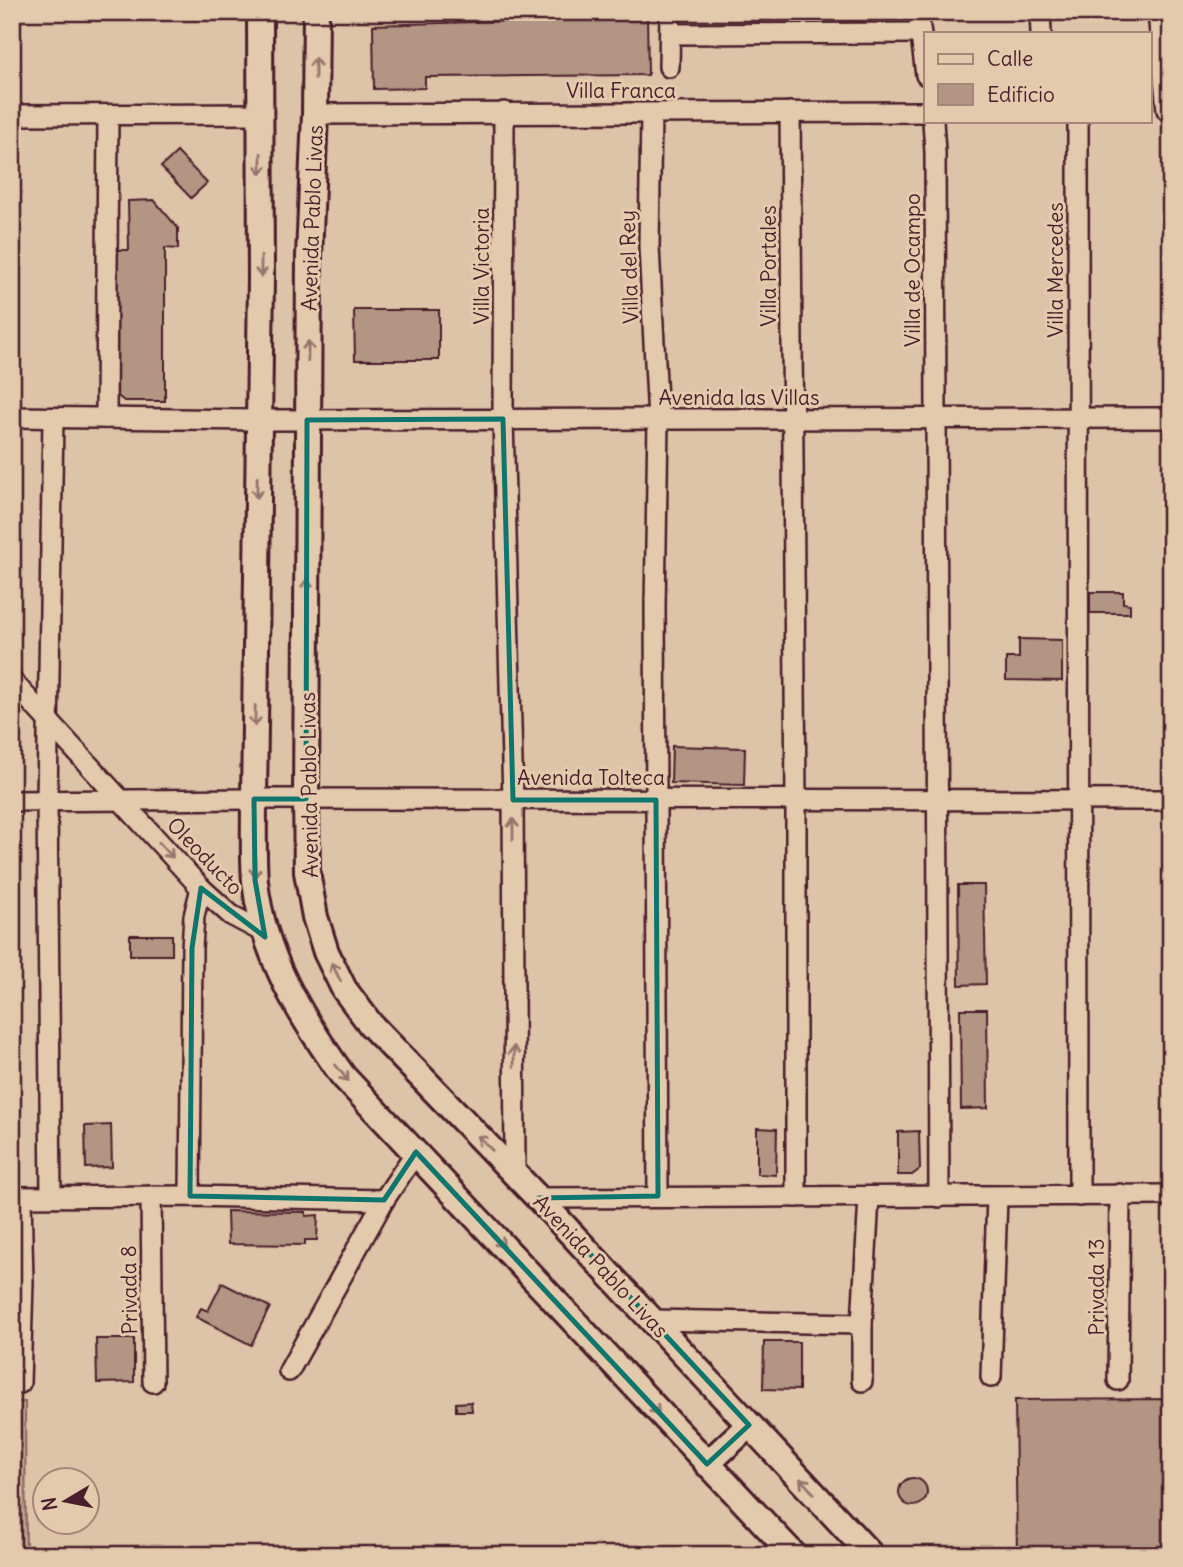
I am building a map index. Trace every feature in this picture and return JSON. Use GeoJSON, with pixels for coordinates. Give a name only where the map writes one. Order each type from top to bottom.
{"type":"FeatureCollection","features":[{"type":"Feature","properties":{"kind":"main road"},"geometry":{"type":"LineString","coordinates":[[260,12],[254,799],[255,880],[265,933],[283,981],[307,1026],[343,1076],[794,1555]]}},
{"type":"Feature","properties":{"kind":"main road","name":"Avenida Pablo Livas"},"geometry":{"type":"LineString","coordinates":[[316,12],[315,114],[309,225],[306,799],[307,872],[315,917],[326,952],[344,989],[370,1025],[538,1198],[871,1555]]}},
{"type":"Feature","properties":{"kind":"main road"},"geometry":{"type":"LineString","coordinates":[[707,1464],[749,1425]]}},
{"type":"Feature","properties":{"kind":"street"},"geometry":{"type":"LineString","coordinates":[[669,67],[670,12]]}},
{"type":"Feature","properties":{"kind":"street"},"geometry":{"type":"LineString","coordinates":[[918,12],[924,61]]}},
{"type":"Feature","properties":{"kind":"street"},"geometry":{"type":"LineString","coordinates":[[1040,12],[1041,32]]}},
{"type":"Feature","properties":{"kind":"street"},"geometry":{"type":"LineString","coordinates":[[1158,12],[1162,110]]}},
{"type":"Feature","properties":{"kind":"street"},"geometry":{"type":"LineString","coordinates":[[670,34],[920,33]]}},
{"type":"Feature","properties":{"kind":"street","name":"Villa Victoria"},"geometry":{"type":"LineString","coordinates":[[504,112],[503,419],[513,800],[514,1173]]}},
{"type":"Feature","properties":{"kind":"street","name":"Villa Portales"},"geometry":{"type":"LineString","coordinates":[[790,112],[796,800],[796,1197]]}},
{"type":"Feature","properties":{"kind":"street","name":"Villa Franca"},"geometry":{"type":"LineString","coordinates":[[315,114],[924,112]]}},
{"type":"Feature","properties":{"kind":"street"},"geometry":{"type":"LineString","coordinates":[[12,114],[261,114]]}},
{"type":"Feature","properties":{"kind":"street","name":"Villa del Rey"},"geometry":{"type":"LineString","coordinates":[[651,114],[649,246],[658,420],[658,1196]]}},
{"type":"Feature","properties":{"kind":"street"},"geometry":{"type":"LineString","coordinates":[[106,418],[108,116]]}},
{"type":"Feature","properties":{"kind":"street","name":"Villa de Ocampo"},"geometry":{"type":"LineString","coordinates":[[933,122],[939,1197]]}},
{"type":"Feature","properties":{"kind":"street","name":"Villa Mercedes"},"geometry":{"type":"LineString","coordinates":[[1078,122],[1079,1196]]}},
{"type":"Feature","properties":{"kind":"street"},"geometry":{"type":"LineString","coordinates":[[12,417],[307,420]]}},
{"type":"Feature","properties":{"kind":"street"},"geometry":{"type":"LineString","coordinates":[[51,1195],[47,801],[53,418]]}},
{"type":"Feature","properties":{"kind":"street","name":"Avenida las Villas"},"geometry":{"type":"LineString","coordinates":[[307,420],[1171,418]]}},
{"type":"Feature","properties":{"kind":"street","name":"Oleoducto"},"geometry":{"type":"LineString","coordinates":[[12,681],[201,888],[231,915],[265,933]]}},
{"type":"Feature","properties":{"kind":"street","name":"Avenida Tolteca"},"geometry":{"type":"LineString","coordinates":[[12,801],[1171,800]]}},
{"type":"Feature","properties":{"kind":"street"},"geometry":{"type":"LineString","coordinates":[[190,1196],[192,948],[194,916],[201,888]]}},
{"type":"Feature","properties":{"kind":"street"},"geometry":{"type":"LineString","coordinates":[[289,1371],[384,1200],[416,1152]]}},
{"type":"Feature","properties":{"kind":"street","name":"Privada 13"},"geometry":{"type":"LineString","coordinates":[[1118,1380],[1120,1194]]}},
{"type":"Feature","properties":{"kind":"street"},"geometry":{"type":"LineString","coordinates":[[538,1198],[1171,1195]]}},
{"type":"Feature","properties":{"kind":"street","name":"Privada 8"},"geometry":{"type":"LineString","coordinates":[[151,1196],[153,1382]]}},
{"type":"Feature","properties":{"kind":"street"},"geometry":{"type":"LineString","coordinates":[[20,1383],[23,1282],[17,1197],[190,1196],[384,1200]]}},
{"type":"Feature","properties":{"kind":"street"},"geometry":{"type":"LineString","coordinates":[[862,1381],[862,1324],[869,1197]]}},
{"type":"Feature","properties":{"kind":"street"},"geometry":{"type":"LineString","coordinates":[[991,1377],[997,1197]]}},
{"type":"Feature","properties":{"kind":"street"},"geometry":{"type":"LineString","coordinates":[[651,1320],[862,1324]]}},
{"type":"Feature","properties":{"kind":"highlighted area"},"geometry":{"type":"Polygon","coordinates":[[[503,419],[513,800],[656,800],[658,1196],[538,1198],[749,1425],[707,1464],[416,1152],[384,1200],[190,1196],[192,948],[201,888],[265,937],[255,880],[254,799],[306,799],[307,420],[503,419]]]}},
{"type":"Feature","properties":{"kind":"shaded area"},"geometry":{"type":"Polygon","coordinates":[[[12,1402],[25,1402],[26,1555],[12,1555],[12,1402]]]}},
{"type":"Feature","properties":{"kind":"building"},"geometry":{"type":"Polygon","coordinates":[[[546,12],[647,12],[648,75],[425,77],[425,88],[374,89],[373,25],[546,20],[546,12]]]}},
{"type":"Feature","properties":{"kind":"building"},"geometry":{"type":"Polygon","coordinates":[[[177,152],[207,183],[191,198],[161,167],[177,152]]]}},
{"type":"Feature","properties":{"kind":"building"},"geometry":{"type":"Polygon","coordinates":[[[154,200],[178,228],[178,249],[165,248],[165,401],[124,401],[114,393],[115,250],[129,250],[128,201],[154,200]]]}},
{"type":"Feature","properties":{"kind":"building"},"geometry":{"type":"Polygon","coordinates":[[[354,310],[439,310],[439,360],[355,360],[354,310]]]}},
{"type":"Feature","properties":{"kind":"building"},"geometry":{"type":"Polygon","coordinates":[[[1090,592],[1123,592],[1123,603],[1130,604],[1130,613],[1090,613],[1090,592]]]}},
{"type":"Feature","properties":{"kind":"building"},"geometry":{"type":"Polygon","coordinates":[[[1019,639],[1062,640],[1062,681],[1006,680],[1006,658],[1019,658],[1019,639]]]}},
{"type":"Feature","properties":{"kind":"building"},"geometry":{"type":"Polygon","coordinates":[[[672,746],[745,748],[744,785],[671,783],[672,746]]]}},
{"type":"Feature","properties":{"kind":"building"},"geometry":{"type":"Polygon","coordinates":[[[958,885],[984,885],[986,984],[959,985],[958,885]]]}},
{"type":"Feature","properties":{"kind":"building"},"geometry":{"type":"Polygon","coordinates":[[[130,935],[172,935],[172,955],[130,955],[130,935]]]}},
{"type":"Feature","properties":{"kind":"building"},"geometry":{"type":"Polygon","coordinates":[[[960,1009],[987,1009],[988,1108],[961,1109],[960,1009]]]}},
{"type":"Feature","properties":{"kind":"building"},"geometry":{"type":"Polygon","coordinates":[[[111,1125],[112,1167],[86,1168],[85,1126],[111,1125]]]}},
{"type":"Feature","properties":{"kind":"building"},"geometry":{"type":"Polygon","coordinates":[[[757,1128],[777,1129],[776,1175],[757,1174],[757,1128]]]}},
{"type":"Feature","properties":{"kind":"building"},"geometry":{"type":"Polygon","coordinates":[[[919,1131],[920,1169],[912,1175],[898,1175],[898,1132],[919,1131]]]}},
{"type":"Feature","properties":{"kind":"building"},"geometry":{"type":"Polygon","coordinates":[[[227,1211],[306,1212],[306,1216],[318,1215],[317,1240],[305,1240],[305,1245],[228,1244],[227,1211]]]}},
{"type":"Feature","properties":{"kind":"building"},"geometry":{"type":"Polygon","coordinates":[[[222,1283],[270,1307],[251,1345],[196,1317],[201,1308],[208,1311],[222,1283]]]}},
{"type":"Feature","properties":{"kind":"building"},"geometry":{"type":"Polygon","coordinates":[[[96,1339],[134,1339],[134,1382],[97,1383],[96,1339]]]}},
{"type":"Feature","properties":{"kind":"building"},"geometry":{"type":"Polygon","coordinates":[[[764,1342],[799,1342],[799,1390],[763,1389],[764,1342]]]}},
{"type":"Feature","properties":{"kind":"building"},"geometry":{"type":"Polygon","coordinates":[[[1171,1399],[1171,1555],[1017,1555],[1015,1400],[1171,1399]]]}},
{"type":"Feature","properties":{"kind":"building"},"geometry":{"type":"Polygon","coordinates":[[[471,1402],[472,1411],[456,1411],[456,1403],[471,1402]]]}},
{"type":"Feature","properties":{"kind":"building"},"geometry":{"type":"Polygon","coordinates":[[[913,1478],[923,1482],[927,1492],[923,1502],[913,1506],[903,1502],[899,1492],[903,1482],[913,1478]]]}}]}
